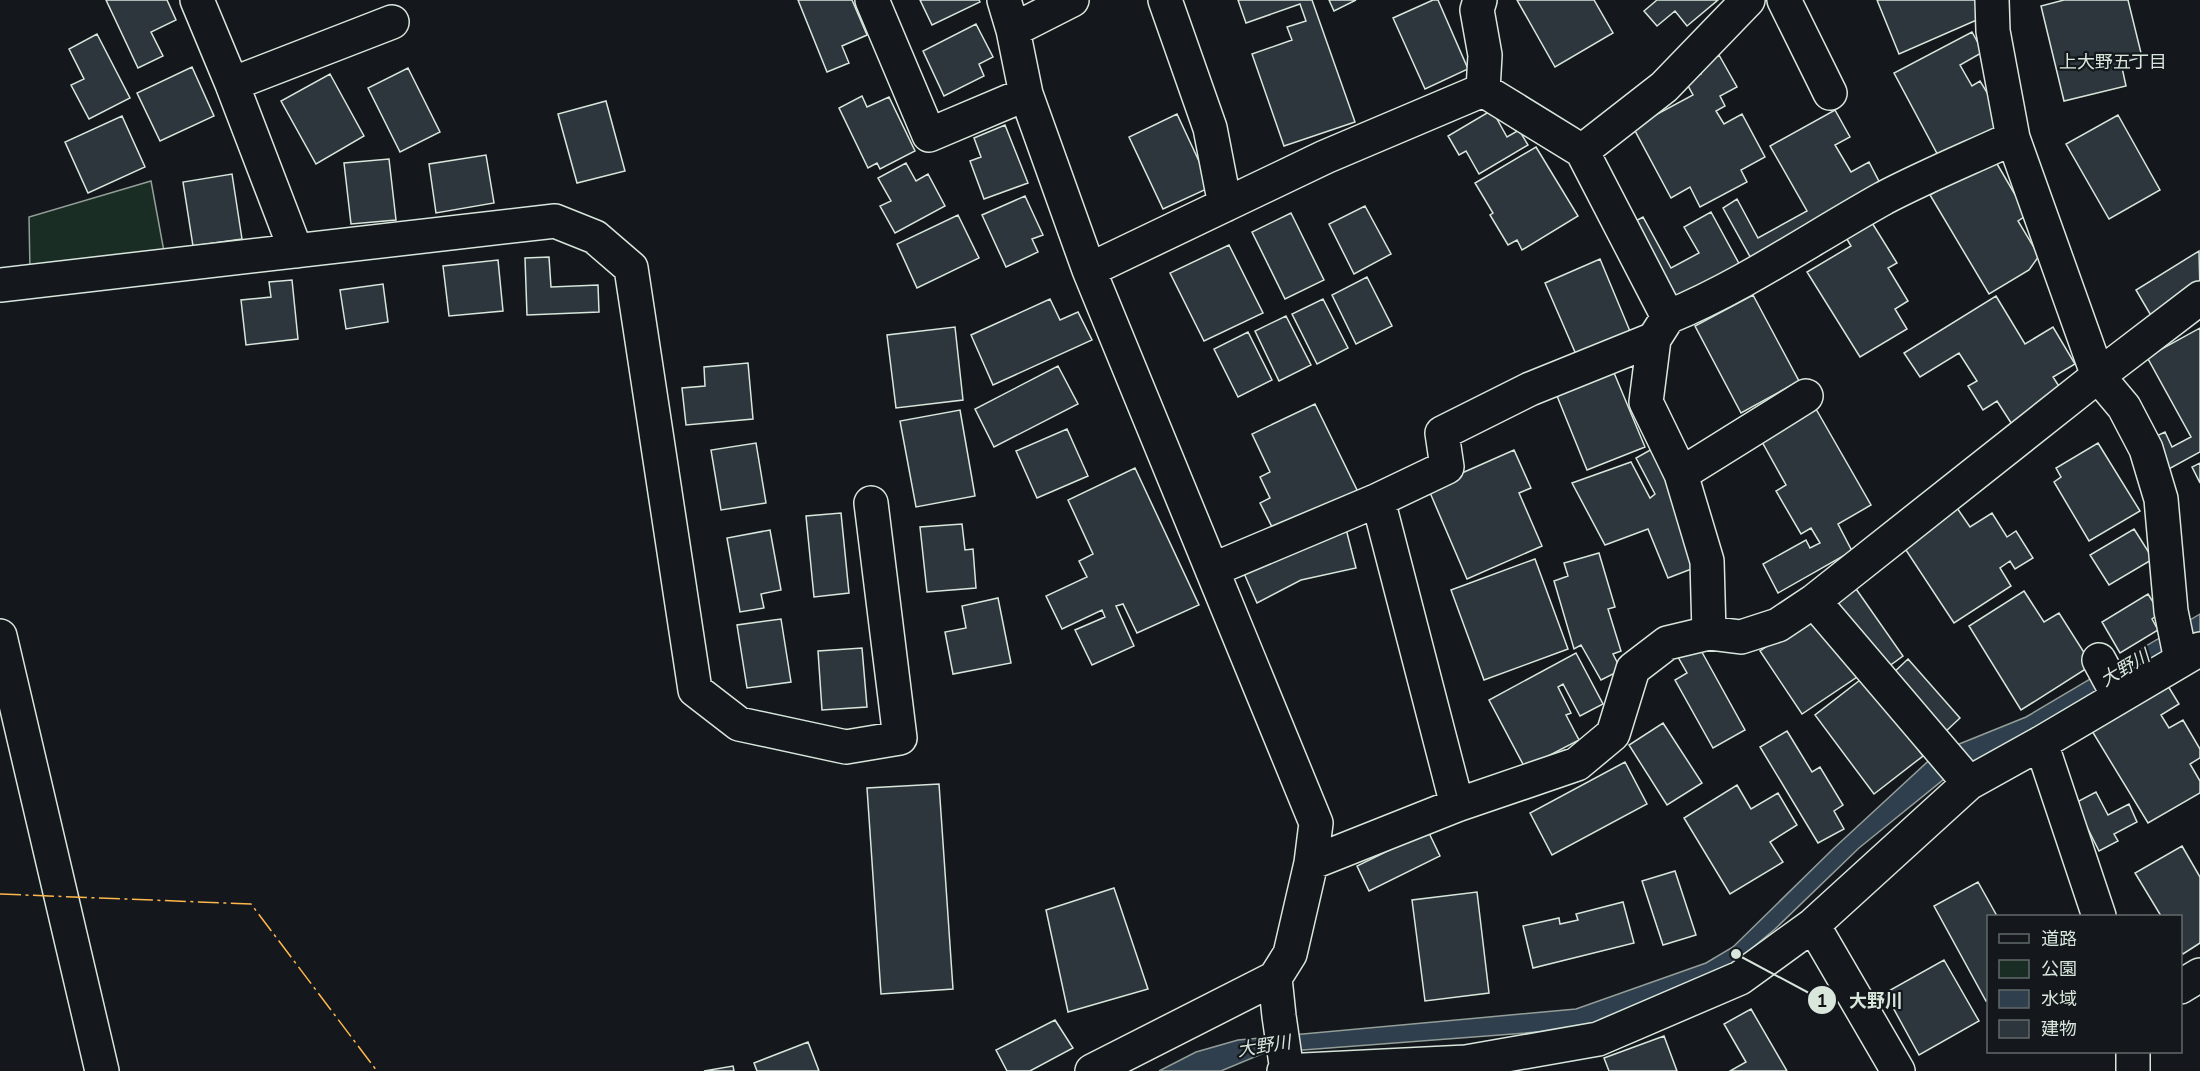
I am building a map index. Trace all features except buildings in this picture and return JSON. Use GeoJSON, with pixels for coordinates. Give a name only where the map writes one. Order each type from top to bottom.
{"type":"FeatureCollection","features":[{"type":"Feature","properties":{"kind":"street"},"geometry":{"type":"LineString","coordinates":[[197,0],[296,251]]}},
{"type":"Feature","properties":{"kind":"street"},"geometry":{"type":"LineString","coordinates":[[872,0],[929,135],[1026,94]]}},
{"type":"Feature","properties":{"kind":"street"},"geometry":{"type":"LineString","coordinates":[[1072,0],[1009,15],[1026,94],[1089,270],[1316,823],[1311,863],[1290,954],[1275,978],[1092,1071]]}},
{"type":"Feature","properties":{"kind":"street"},"geometry":{"type":"LineString","coordinates":[[1165,0],[1210,128],[1225,205]]}},
{"type":"Feature","properties":{"kind":"street"},"geometry":{"type":"LineString","coordinates":[[1480,0],[1477,10],[1485,55],[1483,90]]}},
{"type":"Feature","properties":{"kind":"street"},"geometry":{"type":"LineString","coordinates":[[1582,151],[1664,87],[1748,0]]}},
{"type":"Feature","properties":{"kind":"street"},"geometry":{"type":"LineString","coordinates":[[1784,0],[1830,93]]}},
{"type":"Feature","properties":{"kind":"street"},"geometry":{"type":"LineString","coordinates":[[1275,978],[1286,1070],[1468,1066],[1598,1039],[1740,978],[1813,925],[1969,783],[2190,654],[2171,611],[2161,499],[2146,449],[2124,406],[2098,376],[2013,138],[1993,31],[1992,0]]}},
{"type":"Feature","properties":{"kind":"street"},"geometry":{"type":"LineString","coordinates":[[232,84],[392,22]]}},
{"type":"Feature","properties":{"kind":"street"},"geometry":{"type":"LineString","coordinates":[[1089,270],[1325,157],[1483,90]]}},
{"type":"Feature","properties":{"kind":"street"},"geometry":{"type":"LineString","coordinates":[[1483,90],[1582,151],[1661,328],[1646,402],[1681,474],[1707,561],[1709,633]]}},
{"type":"Feature","properties":{"kind":"street"},"geometry":{"type":"LineString","coordinates":[[1212,570],[1378,500],[1448,467],[1442,433],[1661,328],[1886,198],[2013,138]]}},
{"type":"Feature","properties":{"kind":"street"},"geometry":{"type":"LineString","coordinates":[[0,285],[555,221],[595,237],[631,268],[695,690],[739,724],[846,747],[900,738],[871,503]]}},
{"type":"Feature","properties":{"kind":"street"},"geometry":{"type":"LineString","coordinates":[[1311,863],[1457,805],[1577,764],[1613,734],[1633,669],[1667,643],[1709,633],[1741,637],[1778,625],[1814,601],[2200,298]]}},
{"type":"Feature","properties":{"kind":"street"},"geometry":{"type":"LineString","coordinates":[[1681,474],[1806,396]]}},
{"type":"Feature","properties":{"kind":"street"},"geometry":{"type":"LineString","coordinates":[[1378,500],[1457,805]]}},
{"type":"Feature","properties":{"kind":"street"},"geometry":{"type":"LineString","coordinates":[[1814,601],[1969,783]]}},
{"type":"Feature","properties":{"kind":"street"},"geometry":{"type":"LineString","coordinates":[[0,636],[102,1071]]}},
{"type":"Feature","properties":{"kind":"street"},"geometry":{"type":"LineString","coordinates":[[2099,660],[2119,697]]}},
{"type":"Feature","properties":{"kind":"street"},"geometry":{"type":"LineString","coordinates":[[2041,743],[2099,915]]}},
{"type":"Feature","properties":{"kind":"street"},"geometry":{"type":"LineString","coordinates":[[1813,925],[1898,1071]]}},
{"type":"Feature","properties":{"kind":"street"},"geometry":{"type":"LineString","coordinates":[[2182,986],[2200,975]]}},
{"type":"Feature","properties":{"kind":"street"},"geometry":{"type":"LineString","coordinates":[[2133,1053],[2133,1071]]}},
{"type":"Feature","properties":{"kind":"green space"},"geometry":{"type":"Polygon","coordinates":[[[151,181],[165,257],[30,272],[29,217],[151,181]]]}},
{"type":"Feature","properties":{"kind":"water"},"geometry":{"type":"Polygon","coordinates":[[[2200,614],[2200,633],[2015,745],[1948,776],[1859,848],[1775,929],[1714,980],[1577,1029],[1264,1053],[1221,1071],[1159,1071],[1196,1052],[1238,1040],[1576,1009],[1706,963],[1733,947],[1833,849],[1937,753],[2026,717],[2200,614]]]}},
{"type":"Feature","properties":{"kind":"power"},"geometry":{"type":"LineString","coordinates":[[0,894],[251,904],[377,1071]]}},
{"type":"Feature","properties":{"kind":"place","name":"大野川"},"geometry":{"type":"Point","coordinates":[1736,954]}},
{"type":"Feature","properties":{"kind":"district","name":"上大野五丁目"},"geometry":{"type":"Point","coordinates":[2113,62]}}]}
